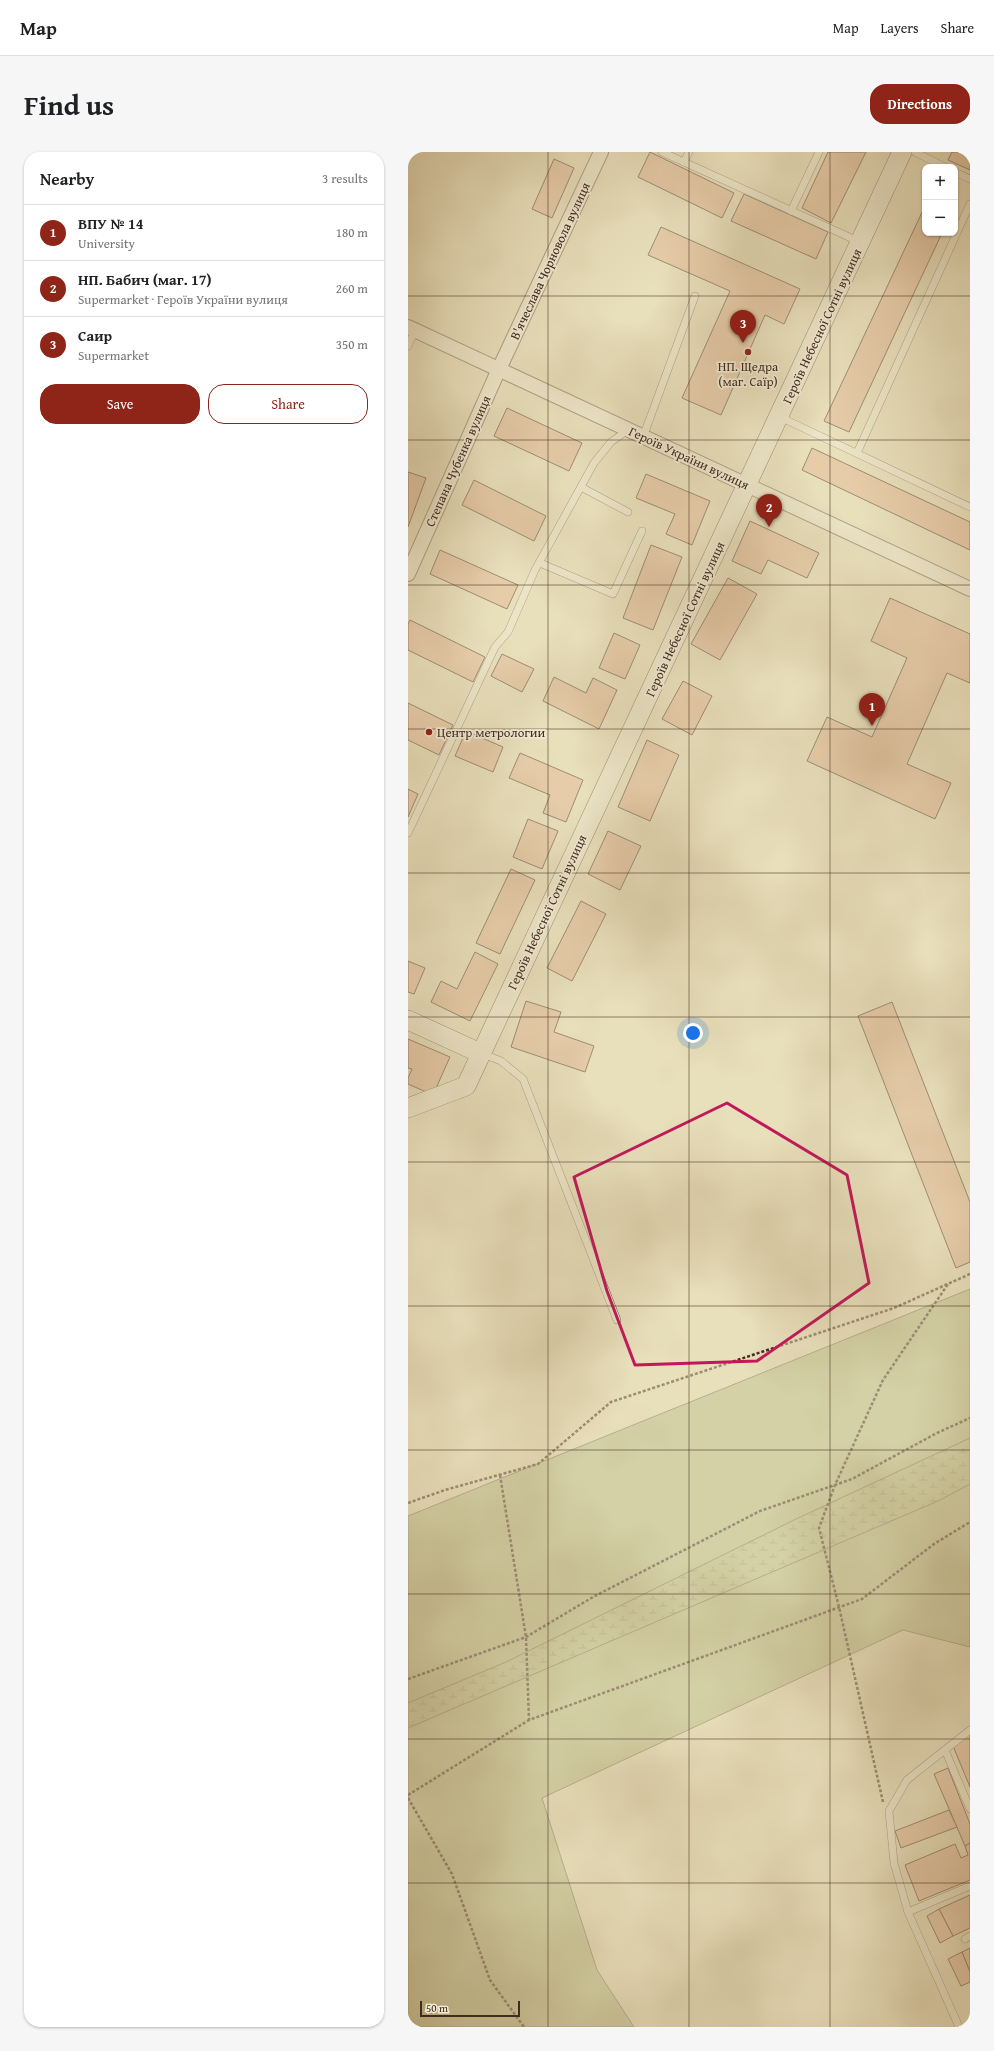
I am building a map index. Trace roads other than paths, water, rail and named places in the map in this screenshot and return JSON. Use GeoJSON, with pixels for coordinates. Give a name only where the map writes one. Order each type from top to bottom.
{"type":"FeatureCollection","features":[{"type":"Feature","properties":{"kind":"street","name":"В'ячеслава Чорновола вулиця"},"geometry":{"type":"LineString","coordinates":[[499,369],[601,152]]}},
{"type":"Feature","properties":{"kind":"street","name":"Героїв Небесної Сотні вулиця"},"geometry":{"type":"LineString","coordinates":[[408,1108],[466,1086],[480,1053],[748,485],[902,152]]}},
{"type":"Feature","properties":{"kind":"street","name":"Героїв України вулиця"},"geometry":{"type":"LineString","coordinates":[[411,328],[970,589]]}},
{"type":"Feature","properties":{"kind":"street","name":"Степана Чубенка вулиця"},"geometry":{"type":"LineString","coordinates":[[408,574],[499,369]]}},
{"type":"Feature","properties":{"kind":"street"},"geometry":{"type":"LineString","coordinates":[[408,1020],[480,1053]]}},
{"type":"Feature","properties":{"kind":"lane"},"geometry":{"type":"LineString","coordinates":[[662,152],[860,242]]}},
{"type":"Feature","properties":{"kind":"lane"},"geometry":{"type":"LineString","coordinates":[[684,162],[689,152]]}},
{"type":"Feature","properties":{"kind":"lane"},"geometry":{"type":"LineString","coordinates":[[791,211],[819,152]]}},
{"type":"Feature","properties":{"kind":"lane"},"geometry":{"type":"LineString","coordinates":[[914,152],[939,164]]}},
{"type":"Feature","properties":{"kind":"lane"},"geometry":{"type":"LineString","coordinates":[[958,173],[970,179]]}},
{"type":"Feature","properties":{"kind":"lane"},"geometry":{"type":"LineString","coordinates":[[857,453],[970,204]]}},
{"type":"Feature","properties":{"kind":"lane"},"geometry":{"type":"LineString","coordinates":[[643,437],[695,296]]}},
{"type":"Feature","properties":{"kind":"lane"},"geometry":{"type":"LineString","coordinates":[[408,346],[411,328]]}},
{"type":"Feature","properties":{"kind":"lane"},"geometry":{"type":"LineString","coordinates":[[780,416],[970,507]]}},
{"type":"Feature","properties":{"kind":"lane"},"geometry":{"type":"LineString","coordinates":[[408,834],[495,647],[508,632],[540,563],[594,463],[611,442],[629,430]]}},
{"type":"Feature","properties":{"kind":"lane"},"geometry":{"type":"LineString","coordinates":[[581,487],[628,512]]}},
{"type":"Feature","properties":{"kind":"lane"},"geometry":{"type":"LineString","coordinates":[[540,563],[613,594],[642,531]]}},
{"type":"Feature","properties":{"kind":"lane"},"geometry":{"type":"LineString","coordinates":[[480,1053],[501,1061],[523,1078],[617,1320]]}},
{"type":"Feature","properties":{"kind":"lane"},"geometry":{"type":"LineString","coordinates":[[960,2027],[908,1912],[894,1863],[889,1811],[906,1780],[970,1730]]}},
{"type":"Feature","properties":{"kind":"lane"},"geometry":{"type":"LineString","coordinates":[[945,1750],[970,1809]]}},
{"type":"Feature","properties":{"kind":"lane"},"geometry":{"type":"LineString","coordinates":[[908,1912],[970,1886]]}},
{"type":"Feature","properties":{"kind":"place","name":"Саир"},"geometry":{"type":"Point","coordinates":[743,343]}},
{"type":"Feature","properties":{"kind":"place","name":"НП. Щедра (маг. Саїр)"},"geometry":{"type":"Point","coordinates":[748,352]}},
{"type":"Feature","properties":{"kind":"place","name":"НП. Бабич (маг. 17)"},"geometry":{"type":"Point","coordinates":[769,527]}},
{"type":"Feature","properties":{"kind":"place","name":"ВПУ № 14"},"geometry":{"type":"Point","coordinates":[872,726]}},
{"type":"Feature","properties":{"kind":"place","name":"Центр метрологии"},"geometry":{"type":"Point","coordinates":[429,732]}}]}
